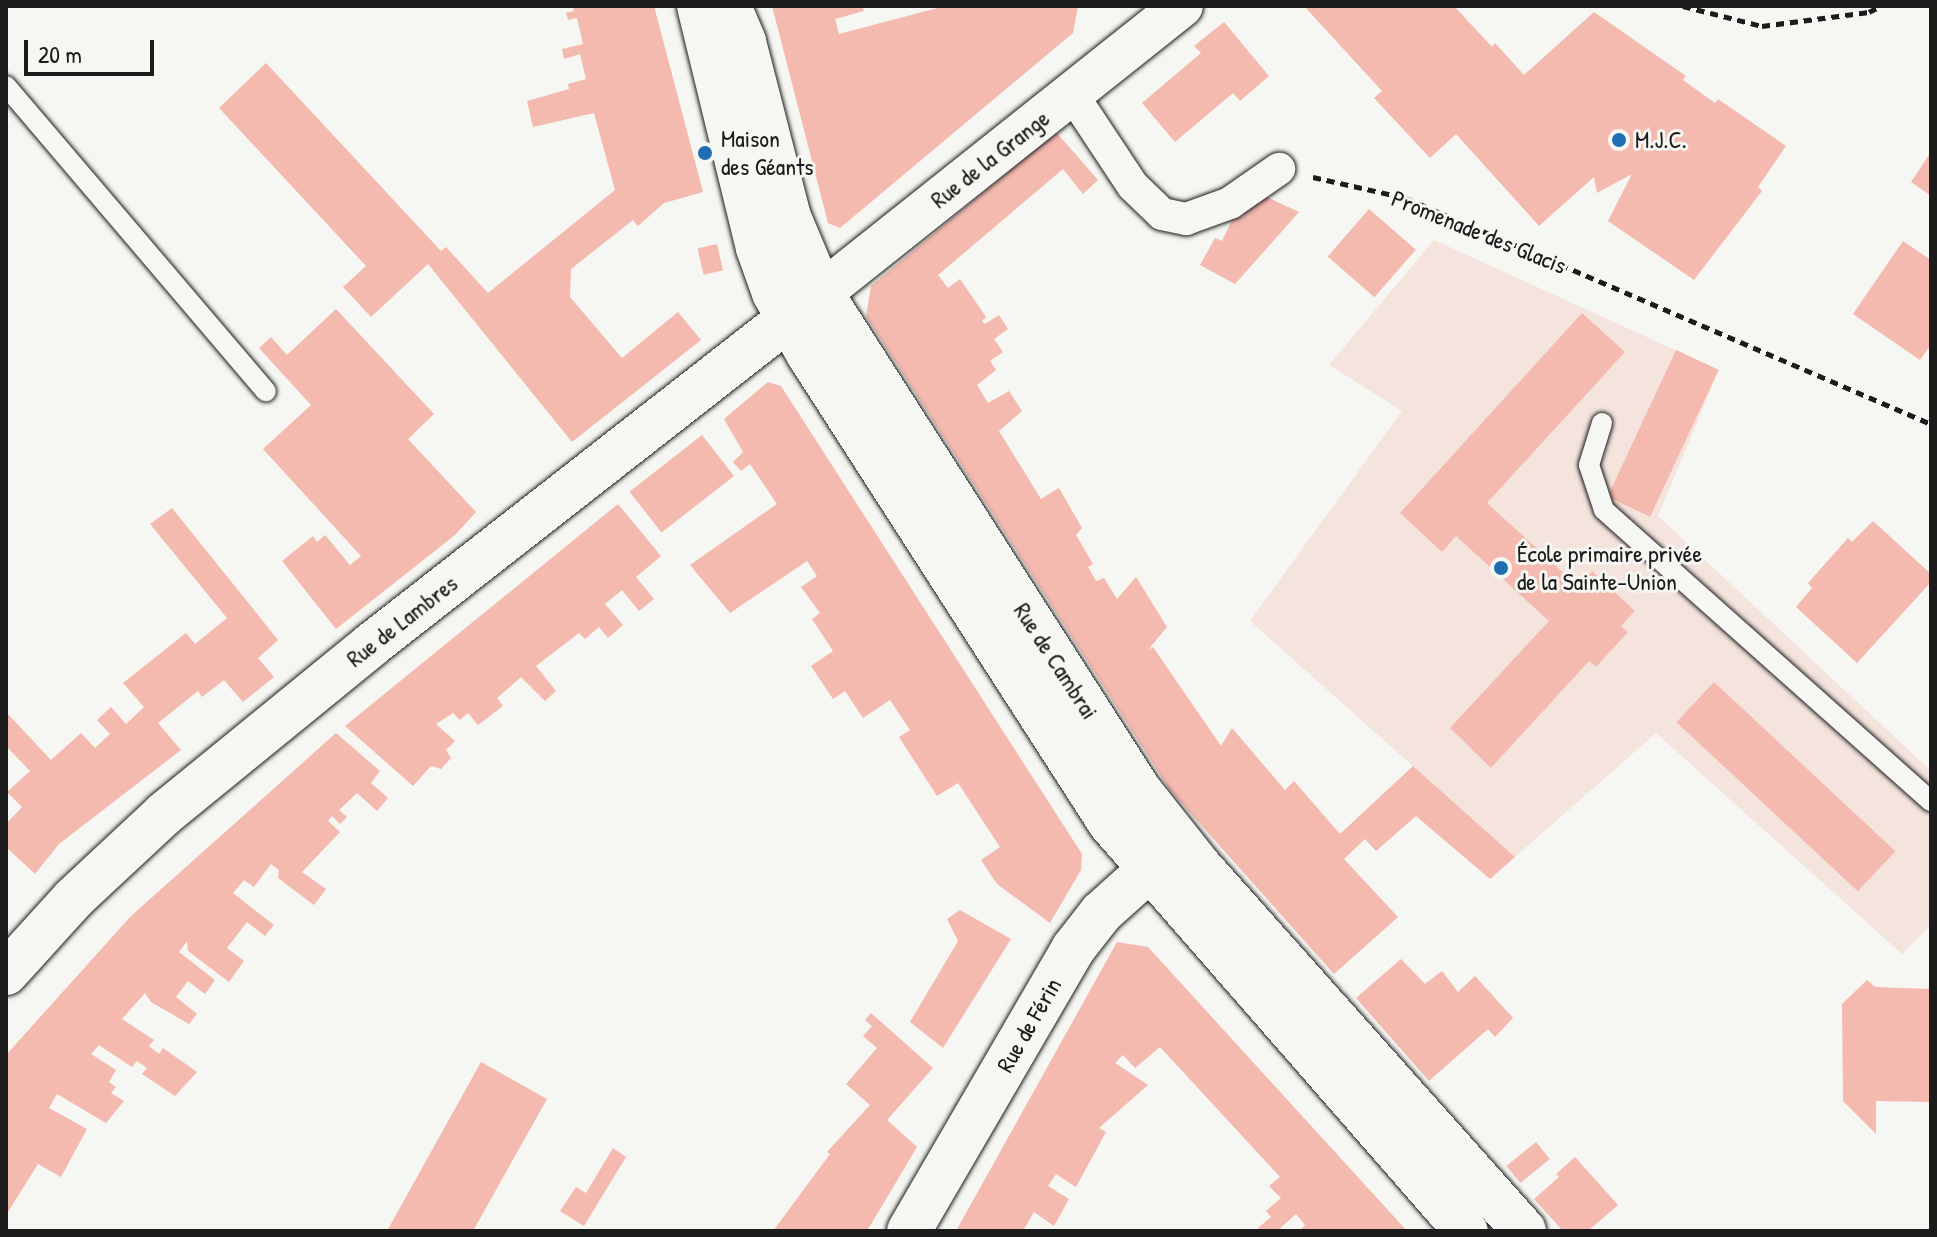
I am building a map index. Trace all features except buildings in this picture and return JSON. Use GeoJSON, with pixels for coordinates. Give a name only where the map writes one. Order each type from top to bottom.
{"type":"FeatureCollection","features":[{"type":"Feature","properties":{"kind":"main road","name":"Rue de Cambrai"},"geometry":{"type":"LineString","coordinates":[[699,6],[755,236],[804,306],[1090,795],[1164,856],[1524,1231]]}},
{"type":"Feature","properties":{"kind":"main road","name":"Rue de Cambrai"},"geometry":{"type":"LineString","coordinates":[[729,6],[744,42],[789,217],[804,306]]}},
{"type":"Feature","properties":{"kind":"main road","name":"Rue de Lambres"},"geometry":{"type":"LineString","coordinates":[[6,973],[73,899],[164,814],[371,645],[804,306]]}},
{"type":"Feature","properties":{"kind":"main road","name":"Rue de Cambrai"},"geometry":{"type":"LineString","coordinates":[[1164,856],[1466,1231]]}},
{"type":"Feature","properties":{"kind":"main road","name":"Rue de Férin"},"geometry":{"type":"LineString","coordinates":[[909,1231],[1073,949],[1101,913],[1164,856]]}},
{"type":"Feature","properties":{"kind":"street"},"geometry":{"type":"LineString","coordinates":[[1120,56],[1130,6]]}},
{"type":"Feature","properties":{"kind":"street","name":"Rue de la Grange"},"geometry":{"type":"LineString","coordinates":[[804,306],[1182,6]]}},
{"type":"Feature","properties":{"kind":"street"},"geometry":{"type":"LineString","coordinates":[[1072,94],[1133,186],[1162,214],[1186,219],[1230,203],[1279,169]]}},
{"type":"Feature","properties":{"kind":"lane"},"geometry":{"type":"LineString","coordinates":[[6,86],[266,391]]}},
{"type":"Feature","properties":{"kind":"lane"},"geometry":{"type":"LineString","coordinates":[[1602,423],[1589,465],[1604,510],[1931,801]]}},
{"type":"Feature","properties":{"kind":"path"},"geometry":{"type":"LineString","coordinates":[[1683,6],[1762,26],[1854,13],[1881,6]]}},
{"type":"Feature","properties":{"kind":"path"},"geometry":{"type":"LineString","coordinates":[[1854,13],[1858,6]]}},
{"type":"Feature","properties":{"kind":"path","name":"Promenade des Glacis"},"geometry":{"type":"LineString","coordinates":[[1279,169],[1406,198],[1931,424]]}},
{"type":"Feature","properties":{"kind":"shaded area","name":"École primaire privée de la Sainte-Union"},"geometry":{"type":"Polygon","coordinates":[[[1434,240],[1719,370],[1658,516],[1931,771],[1931,925],[1902,954],[1656,733],[1515,857],[1250,621],[1402,411],[1329,365],[1434,240]]]}},
{"type":"Feature","properties":{"kind":"place","name":"M.J.C."},"geometry":{"type":"Point","coordinates":[1619,140]}},
{"type":"Feature","properties":{"kind":"place","name":"Maison des Géants"},"geometry":{"type":"Point","coordinates":[705,153]}},
{"type":"Feature","properties":{"kind":"place","name":"École primaire privée de la Sainte-Union"},"geometry":{"type":"Point","coordinates":[1501,568]}}]}
